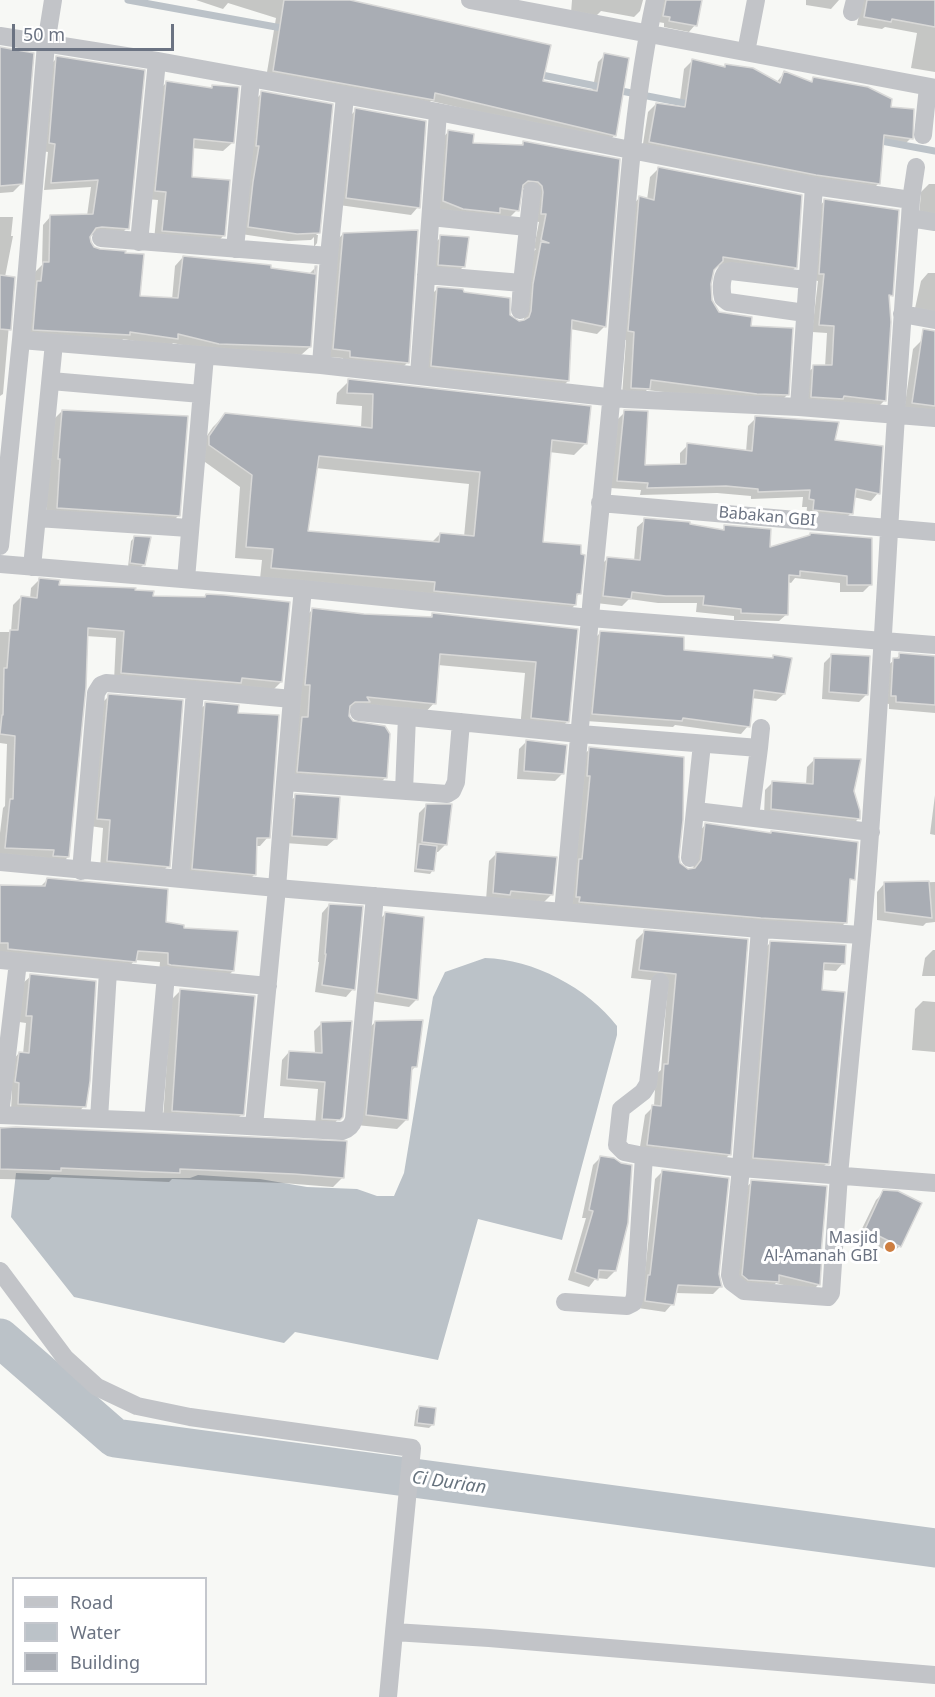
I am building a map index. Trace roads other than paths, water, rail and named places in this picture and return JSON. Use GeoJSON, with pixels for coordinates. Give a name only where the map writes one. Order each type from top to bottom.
{"type":"FeatureCollection","features":[{"type":"Feature","properties":{"kind":"street"},"geometry":{"type":"LineString","coordinates":[[0,546],[7,410],[21,340],[46,44],[52,0]]}},
{"type":"Feature","properties":{"kind":"street"},"geometry":{"type":"LineString","coordinates":[[470,0],[555,8],[647,35],[931,87],[923,135]]}},
{"type":"Feature","properties":{"kind":"street"},"geometry":{"type":"LineString","coordinates":[[563,912],[600,503],[612,398],[632,150],[640,80],[655,0]]}},
{"type":"Feature","properties":{"kind":"street"},"geometry":{"type":"LineString","coordinates":[[746,52],[756,0]]}},
{"type":"Feature","properties":{"kind":"street"},"geometry":{"type":"LineString","coordinates":[[0,36],[157,61],[438,112],[707,167],[912,200]]}},
{"type":"Feature","properties":{"kind":"street"},"geometry":{"type":"LineString","coordinates":[[139,242],[157,61]]}},
{"type":"Feature","properties":{"kind":"street"},"geometry":{"type":"LineString","coordinates":[[235,249],[251,79]]}},
{"type":"Feature","properties":{"kind":"street"},"geometry":{"type":"LineString","coordinates":[[321,365],[345,96]]}},
{"type":"Feature","properties":{"kind":"street"},"geometry":{"type":"LineString","coordinates":[[419,375],[438,112]]}},
{"type":"Feature","properties":{"kind":"street"},"geometry":{"type":"LineString","coordinates":[[760,929],[730,1275],[732,1282],[744,1291],[826,1298],[831,1293],[839,1175],[871,832],[902,314],[916,167]]}},
{"type":"Feature","properties":{"kind":"street"},"geometry":{"type":"LineString","coordinates":[[799,406],[814,186]]}},
{"type":"Feature","properties":{"kind":"street"},"geometry":{"type":"LineString","coordinates":[[520,310],[532,191]]}},
{"type":"Feature","properties":{"kind":"street"},"geometry":{"type":"LineString","coordinates":[[431,217],[527,227]]}},
{"type":"Feature","properties":{"kind":"street"},"geometry":{"type":"LineString","coordinates":[[910,218],[935,222]]}},
{"type":"Feature","properties":{"kind":"street"},"geometry":{"type":"LineString","coordinates":[[101,238],[329,256]]}},
{"type":"Feature","properties":{"kind":"street"},"geometry":{"type":"LineString","coordinates":[[805,313],[725,300],[722,294],[723,276],[728,271],[807,280]]}},
{"type":"Feature","properties":{"kind":"street"},"geometry":{"type":"LineString","coordinates":[[752,306],[754,274]]}},
{"type":"Feature","properties":{"kind":"street"},"geometry":{"type":"LineString","coordinates":[[426,275],[522,283]]}},
{"type":"Feature","properties":{"kind":"street"},"geometry":{"type":"LineString","coordinates":[[902,314],[935,320]]}},
{"type":"Feature","properties":{"kind":"street"},"geometry":{"type":"LineString","coordinates":[[21,340],[321,365],[612,398],[799,406],[935,418]]}},
{"type":"Feature","properties":{"kind":"street"},"geometry":{"type":"LineString","coordinates":[[32,567],[54,343]]}},
{"type":"Feature","properties":{"kind":"street"},"geometry":{"type":"LineString","coordinates":[[186,579],[205,356]]}},
{"type":"Feature","properties":{"kind":"street"},"geometry":{"type":"LineString","coordinates":[[51,381],[201,394]]}},
{"type":"Feature","properties":{"kind":"street","name":"Babakan GBI"},"geometry":{"type":"LineString","coordinates":[[600,503],[935,532]]}},
{"type":"Feature","properties":{"kind":"street"},"geometry":{"type":"LineString","coordinates":[[37,518],[189,528]]}},
{"type":"Feature","properties":{"kind":"street"},"geometry":{"type":"LineString","coordinates":[[0,564],[303,589],[590,618],[935,645]]}},
{"type":"Feature","properties":{"kind":"street"},"geometry":{"type":"LineString","coordinates":[[254,1126],[303,589]]}},
{"type":"Feature","properties":{"kind":"street"},"geometry":{"type":"LineString","coordinates":[[81,871],[98,688],[106,683],[292,699]]}},
{"type":"Feature","properties":{"kind":"street"},"geometry":{"type":"LineString","coordinates":[[180,878],[195,690]]}},
{"type":"Feature","properties":{"kind":"street"},"geometry":{"type":"LineString","coordinates":[[359,712],[580,734],[759,748]]}},
{"type":"Feature","properties":{"kind":"street"},"geometry":{"type":"LineString","coordinates":[[404,791],[407,716]]}},
{"type":"Feature","properties":{"kind":"street"},"geometry":{"type":"LineString","coordinates":[[285,782],[442,794],[452,791],[456,782],[461,722]]}},
{"type":"Feature","properties":{"kind":"street"},"geometry":{"type":"LineString","coordinates":[[750,818],[761,728]]}},
{"type":"Feature","properties":{"kind":"street"},"geometry":{"type":"LineString","coordinates":[[690,858],[702,744]]}},
{"type":"Feature","properties":{"kind":"street"},"geometry":{"type":"LineString","coordinates":[[696,811],[871,832]]}},
{"type":"Feature","properties":{"kind":"street"},"geometry":{"type":"LineString","coordinates":[[0,862],[81,871],[760,929],[862,935]]}},
{"type":"Feature","properties":{"kind":"street"},"geometry":{"type":"LineString","coordinates":[[268,986],[9,961],[0,1115],[342,1131],[352,1125],[375,896]]}},
{"type":"Feature","properties":{"kind":"street"},"geometry":{"type":"LineString","coordinates":[[99,1119],[108,971]]}},
{"type":"Feature","properties":{"kind":"street"},"geometry":{"type":"LineString","coordinates":[[153,1121],[166,975]]}},
{"type":"Feature","properties":{"kind":"street"},"geometry":{"type":"LineString","coordinates":[[660,982],[648,1084],[643,1092],[621,1109],[616,1141],[624,1152],[741,1168],[935,1183]]}},
{"type":"Feature","properties":{"kind":"street"},"geometry":{"type":"LineString","coordinates":[[565,1302],[627,1306],[633,1303],[644,1156]]}},
{"type":"Feature","properties":{"kind":"street"},"geometry":{"type":"LineString","coordinates":[[0,1271],[64,1358],[97,1387],[137,1406],[190,1417],[412,1448],[388,1697]]}},
{"type":"Feature","properties":{"kind":"street"},"geometry":{"type":"LineString","coordinates":[[394,1632],[935,1675]]}},
{"type":"Feature","properties":{"kind":"water"},"geometry":{"type":"Polygon","coordinates":[[[485,958],[522,964],[558,978],[591,999],[605,1012],[617,1026],[617,1035],[562,1240],[478,1219],[438,1360],[295,1332],[284,1343],[74,1297],[11,1217],[16,1173],[142,1178],[190,1178],[198,1175],[260,1179],[307,1187],[357,1189],[377,1196],[394,1196],[404,1173],[433,997],[445,972],[485,958]]]}},
{"type":"Feature","properties":{"kind":"waterway"},"geometry":{"type":"LineString","coordinates":[[128,0],[287,29]]}},
{"type":"Feature","properties":{"kind":"waterway"},"geometry":{"type":"LineString","coordinates":[[537,74],[606,88]]}},
{"type":"Feature","properties":{"kind":"waterway"},"geometry":{"type":"LineString","coordinates":[[616,90],[694,105]]}},
{"type":"Feature","properties":{"kind":"waterway"},"geometry":{"type":"LineString","coordinates":[[876,140],[935,151]]}},
{"type":"Feature","properties":{"kind":"waterway","name":"Ci Durian"},"geometry":{"type":"LineString","coordinates":[[0,1338],[115,1438],[935,1548]]}},
{"type":"Feature","properties":{"kind":"place","name":"Masjid Al-Amanah GBI"},"geometry":{"type":"Point","coordinates":[890,1247]}}]}
